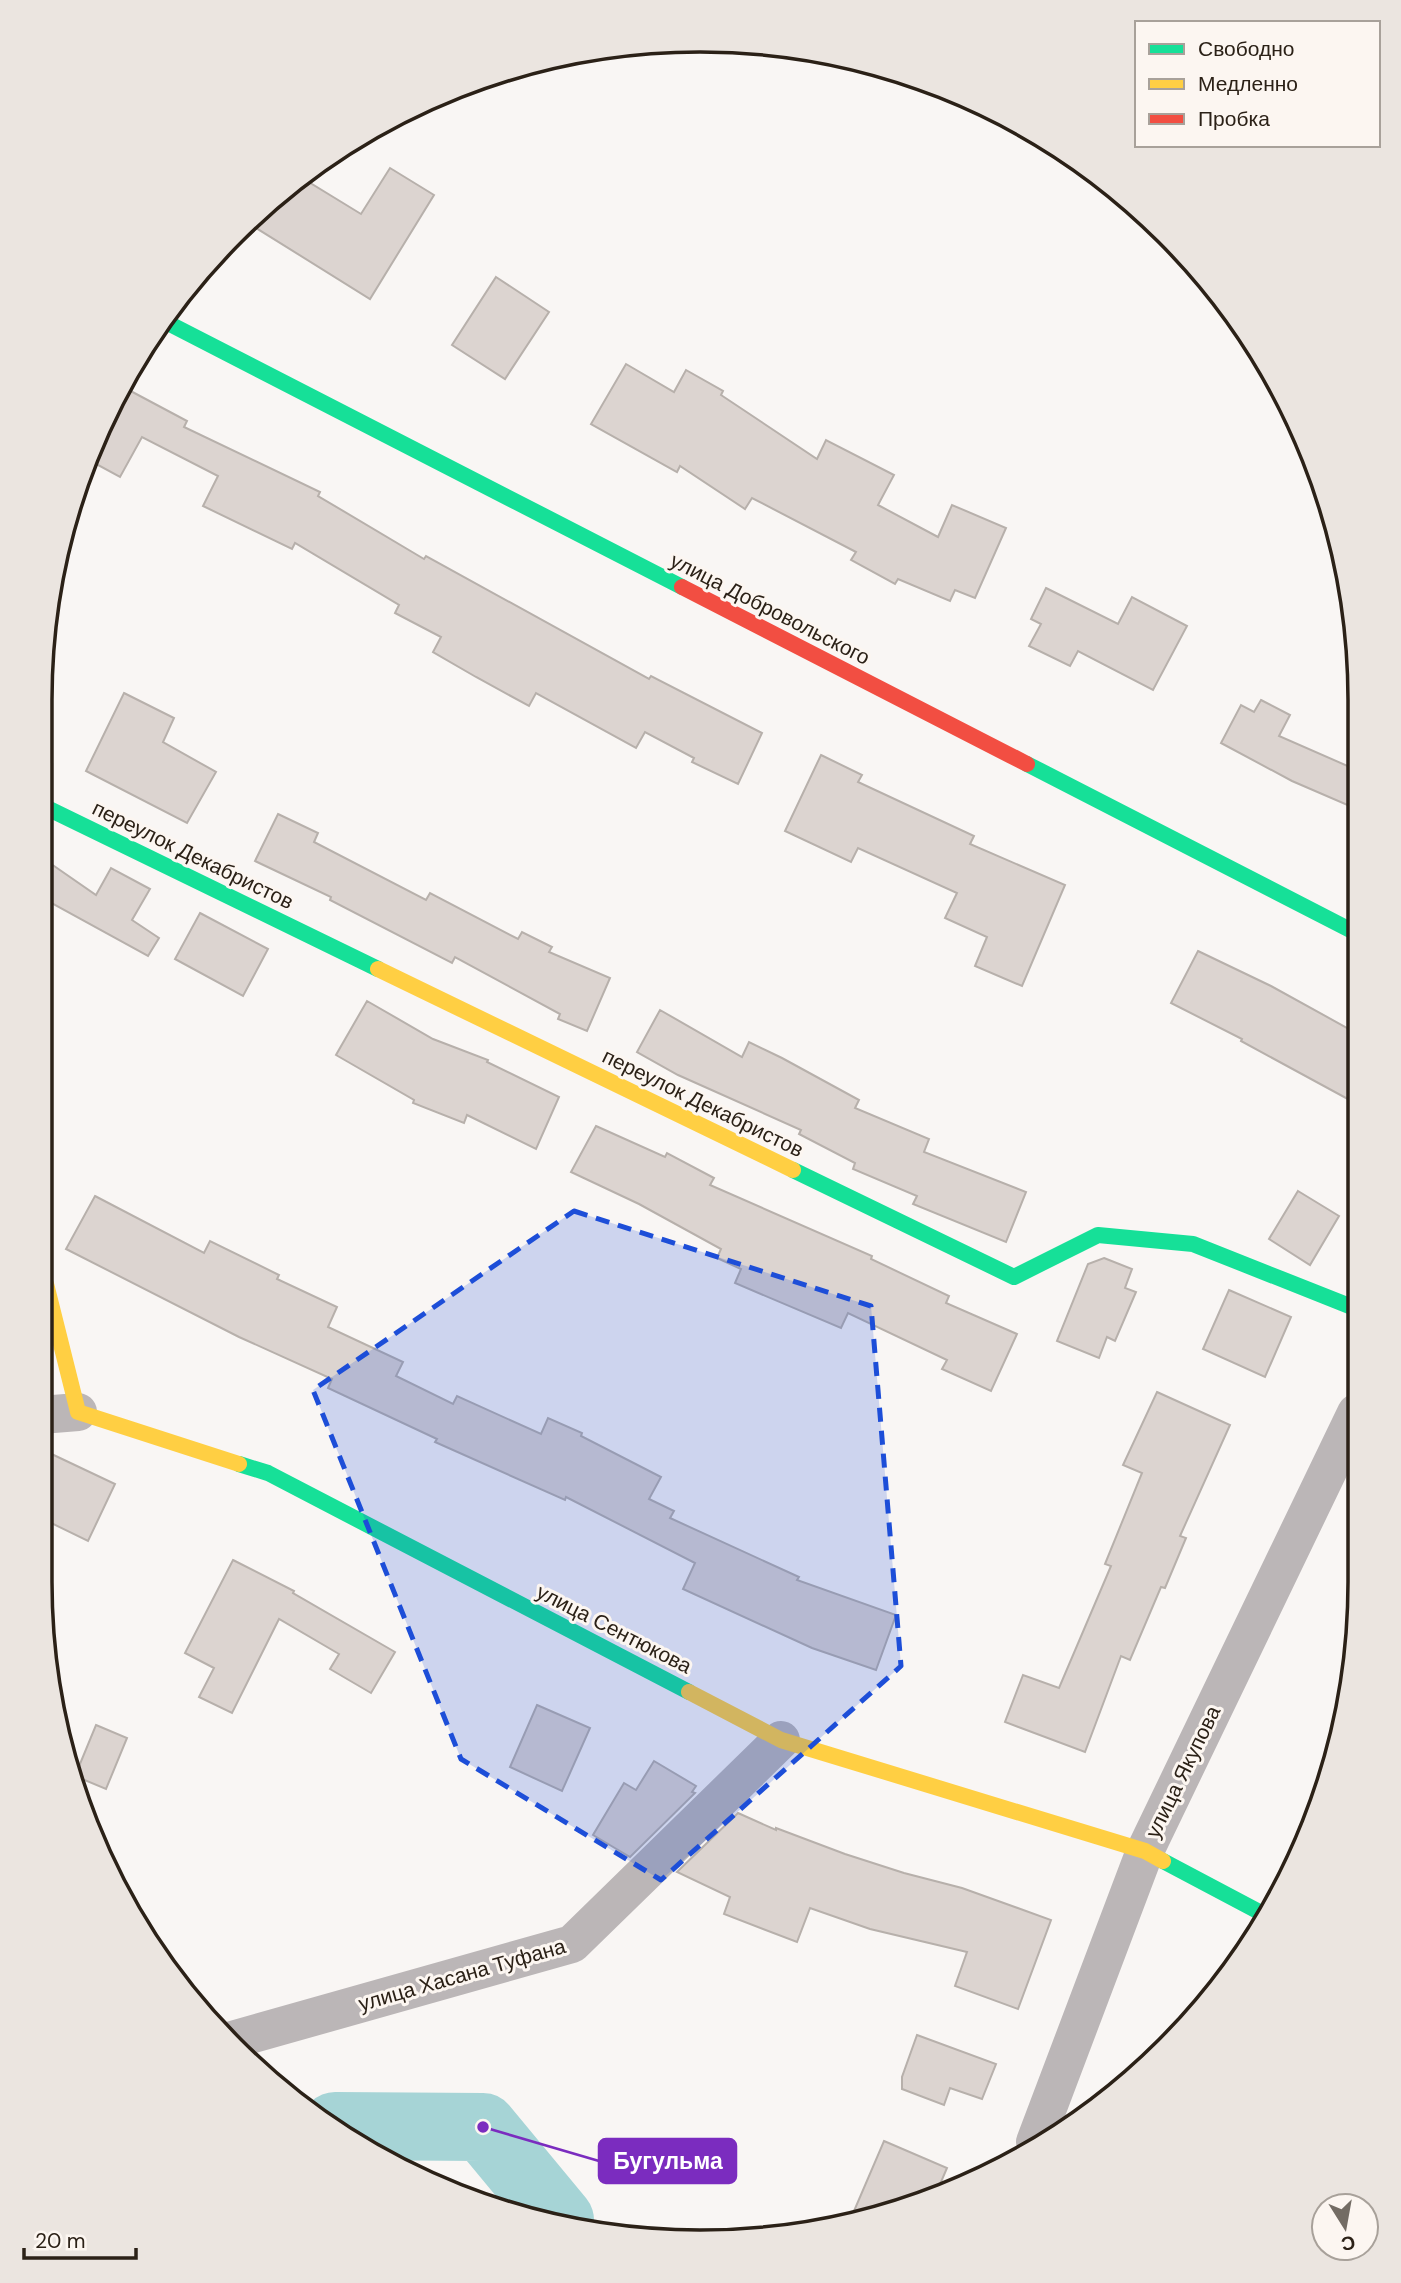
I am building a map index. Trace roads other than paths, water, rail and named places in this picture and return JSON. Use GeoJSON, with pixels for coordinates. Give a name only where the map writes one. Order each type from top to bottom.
{"type":"FeatureCollection","features":[{"type":"Feature","properties":{"kind":"street","name":"улица Добровольского"},"geometry":{"type":"LineString","coordinates":[[172,325],[1348,929]]}},
{"type":"Feature","properties":{"kind":"street","name":"переулок Декабристов"},"geometry":{"type":"LineString","coordinates":[[52,810],[1014,1278],[1098,1236],[1125,1238],[1194,1244],[1348,1305]]}},
{"type":"Feature","properties":{"kind":"street","name":"улица Сентюкова"},"geometry":{"type":"LineString","coordinates":[[52,1340],[60,1414],[268,1473],[781,1740],[1145,1851],[1259,1911]]}},
{"type":"Feature","properties":{"kind":"street","name":"улица Якупова"},"geometry":{"type":"LineString","coordinates":[[1037,2136],[1145,1851],[1348,1430]]}},
{"type":"Feature","properties":{"kind":"street","name":"улица Хасана Туфана"},"geometry":{"type":"LineString","coordinates":[[239,2038],[572,1944],[781,1740]]}},
{"type":"Feature","properties":{"kind":"waterway"},"geometry":{"type":"LineString","coordinates":[[348,2126],[483,2127],[554,2213]]}},
{"type":"Feature","properties":{"kind":"place","name":"Бугульма"},"geometry":{"type":"Point","coordinates":[483,2127]}}]}
